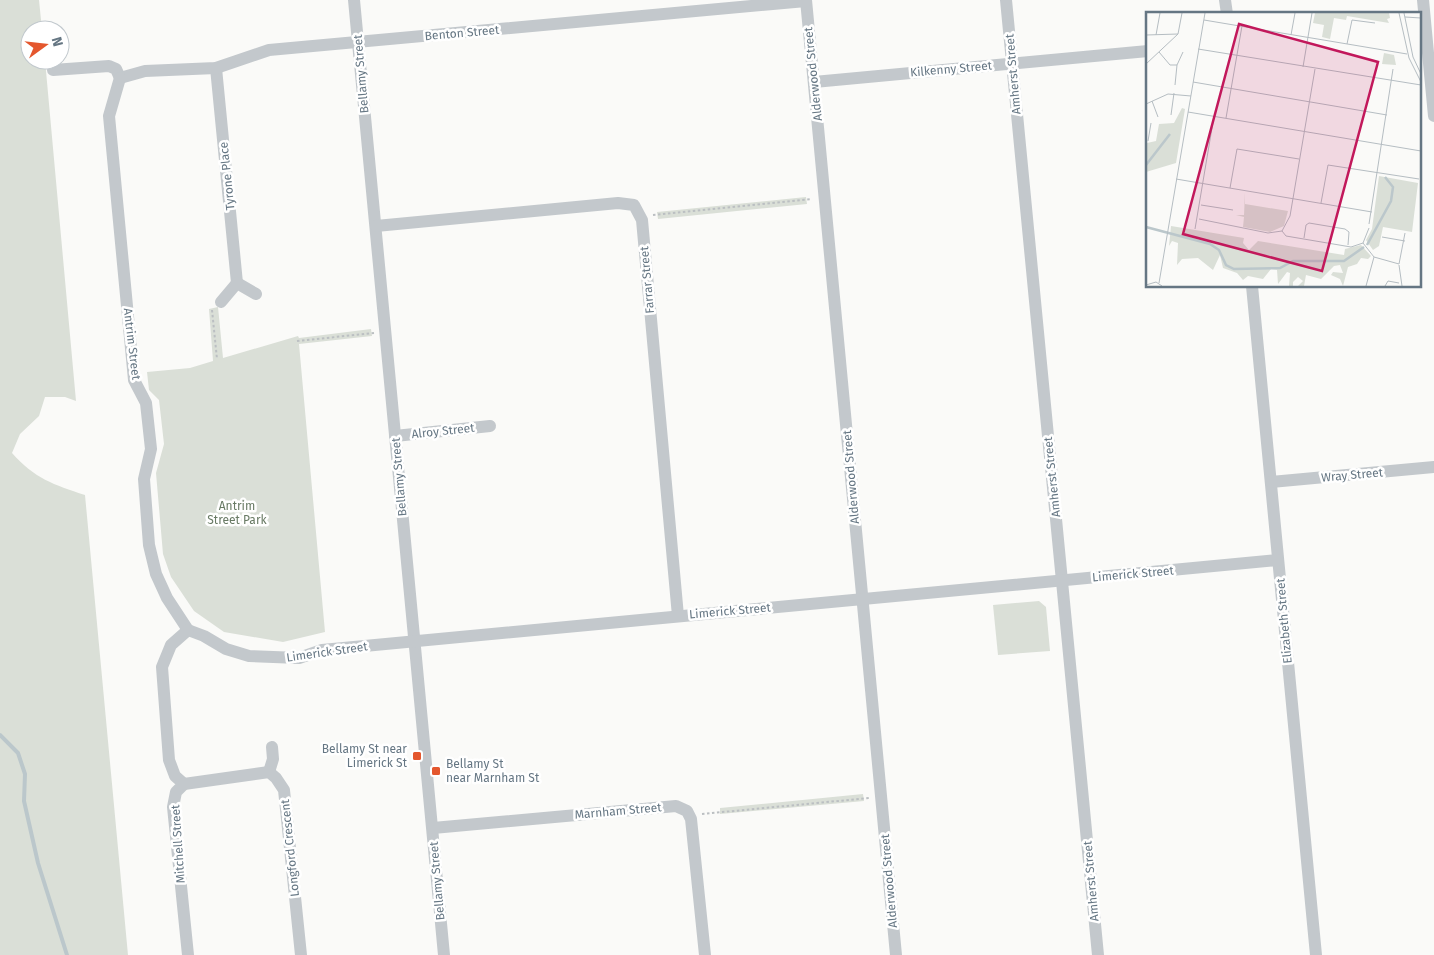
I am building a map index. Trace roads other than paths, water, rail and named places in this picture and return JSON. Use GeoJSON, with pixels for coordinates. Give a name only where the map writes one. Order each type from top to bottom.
{"type":"FeatureCollection","features":[{"type":"Feature","properties":{"kind":"street","name":"Bellamy Street"},"geometry":{"type":"LineString","coordinates":[[354,0],[444,955]]}},
{"type":"Feature","properties":{"kind":"street","name":"Amherst Street"},"geometry":{"type":"LineString","coordinates":[[1006,0],[1098,955]]}},
{"type":"Feature","properties":{"kind":"street"},"geometry":{"type":"LineString","coordinates":[[1423,0],[1423,23],[1434,116]]}},
{"type":"Feature","properties":{"kind":"street","name":"Benton Street"},"geometry":{"type":"LineString","coordinates":[[120,78],[145,71],[216,68],[269,50],[806,1]]}},
{"type":"Feature","properties":{"kind":"street","name":"Alderwood Street"},"geometry":{"type":"LineString","coordinates":[[806,1],[896,955]]}},
{"type":"Feature","properties":{"kind":"street","name":"Kilkenny Street"},"geometry":{"type":"LineString","coordinates":[[814,82],[1146,51]]}},
{"type":"Feature","properties":{"kind":"street"},"geometry":{"type":"LineString","coordinates":[[70,69],[109,66],[116,69],[120,78]]}},
{"type":"Feature","properties":{"kind":"street","name":"Tyrone Place"},"geometry":{"type":"LineString","coordinates":[[216,68],[237,283]]}},
{"type":"Feature","properties":{"kind":"street","name":"Antrim Street"},"geometry":{"type":"LineString","coordinates":[[120,78],[109,116],[134,380],[146,403],[151,449],[144,479],[149,546],[156,574],[167,598],[188,630]]}},
{"type":"Feature","properties":{"kind":"street","name":"Farrar Street"},"geometry":{"type":"LineString","coordinates":[[376,226],[618,203],[634,204],[642,220],[678,616]]}},
{"type":"Feature","properties":{"kind":"street"},"geometry":{"type":"LineString","coordinates":[[221,302],[237,283],[256,294]]}},
{"type":"Feature","properties":{"kind":"street","name":"Elizabeth Street"},"geometry":{"type":"LineString","coordinates":[[1252,288],[1316,955]]}},
{"type":"Feature","properties":{"kind":"street","name":"Alroy Street"},"geometry":{"type":"LineString","coordinates":[[395,436],[490,426]]}},
{"type":"Feature","properties":{"kind":"street","name":"Wray Street"},"geometry":{"type":"LineString","coordinates":[[1271,482],[1434,467]]}},
{"type":"Feature","properties":{"kind":"street","name":"Limerick Street"},"geometry":{"type":"LineString","coordinates":[[188,630],[204,636],[226,649],[249,656],[299,658],[322,650],[1278,560]]}},
{"type":"Feature","properties":{"kind":"street"},"geometry":{"type":"LineString","coordinates":[[188,630],[171,645],[162,668],[169,760],[175,776],[184,784],[269,772],[273,759],[272,747]]}},
{"type":"Feature","properties":{"kind":"street","name":"Longford Crescent"},"geometry":{"type":"LineString","coordinates":[[269,772],[276,778],[284,790],[301,955]]}},
{"type":"Feature","properties":{"kind":"street","name":"Mitchell Street"},"geometry":{"type":"LineString","coordinates":[[184,784],[176,792],[173,807],[188,955]]}},
{"type":"Feature","properties":{"kind":"street","name":"Marnham Street"},"geometry":{"type":"LineString","coordinates":[[432,828],[676,806],[687,811],[691,820],[706,955]]}},
{"type":"Feature","properties":{"kind":"waterway"},"geometry":{"type":"LineString","coordinates":[[0,735],[18,753],[25,774],[24,801],[38,863],[67,955]]}},
{"type":"Feature","properties":{"kind":"place","name":"Bellamy St near Limerick St"},"geometry":{"type":"Point","coordinates":[417,756]}},
{"type":"Feature","properties":{"kind":"place","name":"Bellamy St near Marnham St"},"geometry":{"type":"Point","coordinates":[436,771]}},
{"type":"Feature","properties":{"kind":"park label","name":"Antrim Street Park"},"geometry":{"type":"Point","coordinates":[237,513]}}]}
